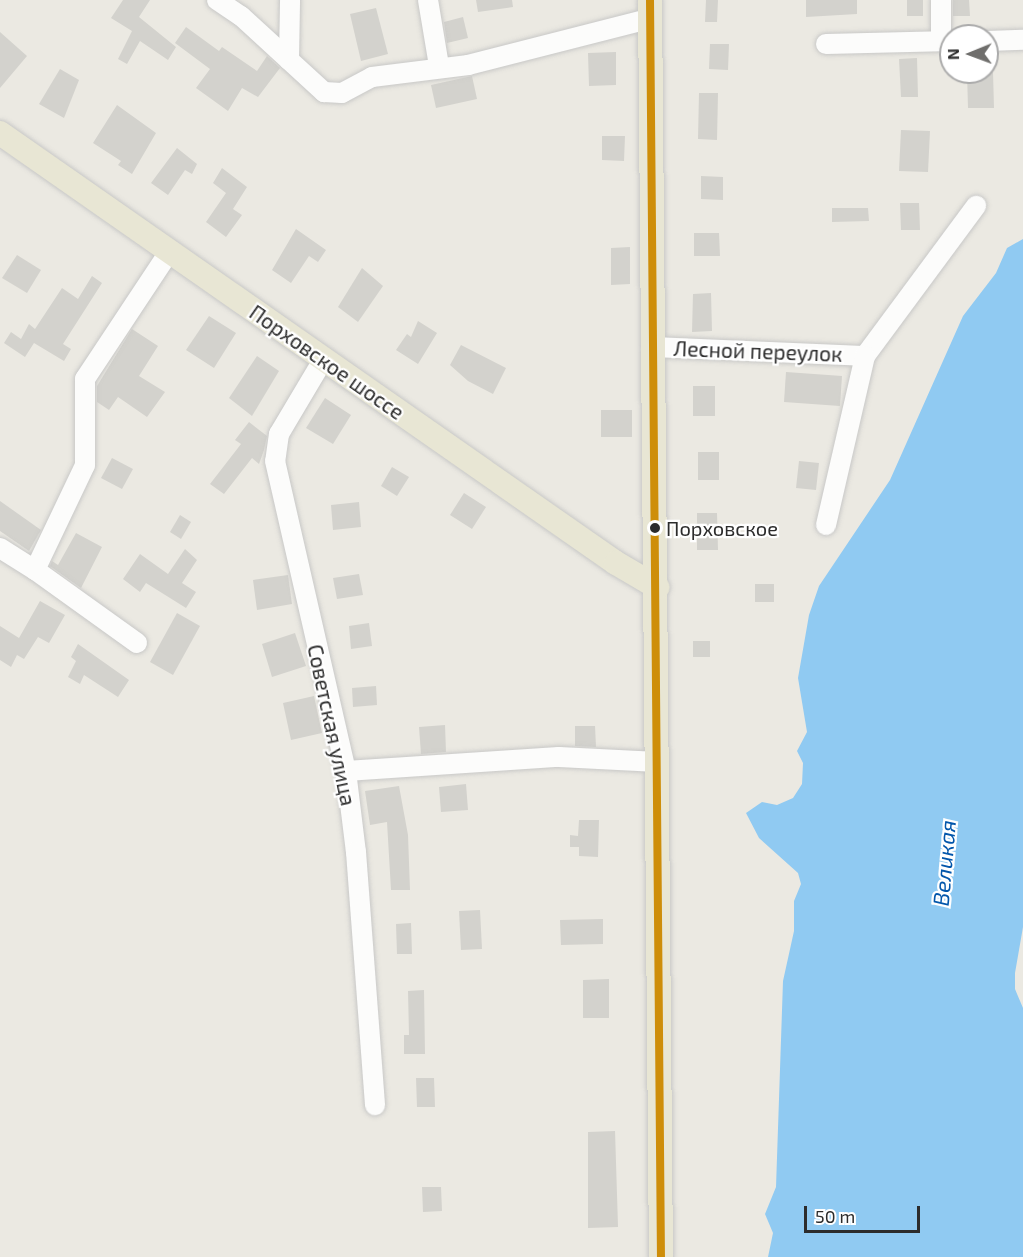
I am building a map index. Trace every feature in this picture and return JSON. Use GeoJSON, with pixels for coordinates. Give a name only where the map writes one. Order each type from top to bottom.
{"type":"FeatureCollection","features":[{"type":"Feature","properties":{"kind":"main road"},"geometry":{"type":"LineString","coordinates":[[649,9],[651,347],[657,587],[661,1257]]}},
{"type":"Feature","properties":{"kind":"main road","name":"Порховское шоссе"},"geometry":{"type":"LineString","coordinates":[[0,133],[616,563],[657,587]]}},
{"type":"Feature","properties":{"kind":"street"},"geometry":{"type":"LineString","coordinates":[[217,0],[324,92],[342,93],[372,77],[439,66],[468,64],[649,9]]}},
{"type":"Feature","properties":{"kind":"street"},"geometry":{"type":"LineString","coordinates":[[289,60],[290,0]]}},
{"type":"Feature","properties":{"kind":"street"},"geometry":{"type":"LineString","coordinates":[[428,0],[439,66]]}},
{"type":"Feature","properties":{"kind":"street"},"geometry":{"type":"LineString","coordinates":[[940,0],[944,24]]}},
{"type":"Feature","properties":{"kind":"street"},"geometry":{"type":"LineString","coordinates":[[999,40],[1023,40]]}},
{"type":"Feature","properties":{"kind":"street"},"geometry":{"type":"LineString","coordinates":[[826,44],[939,41]]}},
{"type":"Feature","properties":{"kind":"street","name":"Лесной переулок"},"geometry":{"type":"LineString","coordinates":[[826,525],[865,356],[976,206]]}},
{"type":"Feature","properties":{"kind":"street"},"geometry":{"type":"LineString","coordinates":[[35,570],[85,465],[85,379],[169,252]]}},
{"type":"Feature","properties":{"kind":"street","name":"Лесной переулок"},"geometry":{"type":"LineString","coordinates":[[651,347],[865,356]]}},
{"type":"Feature","properties":{"kind":"street","name":"Советская улица"},"geometry":{"type":"LineString","coordinates":[[323,360],[279,434],[275,461],[346,771],[356,852],[375,1105]]}},
{"type":"Feature","properties":{"kind":"street"},"geometry":{"type":"LineString","coordinates":[[0,548],[35,570],[136,644]]}},
{"type":"Feature","properties":{"kind":"street"},"geometry":{"type":"LineString","coordinates":[[346,771],[559,757],[658,762]]}},
{"type":"Feature","properties":{"kind":"water","name":"Великая"},"geometry":{"type":"Polygon","coordinates":[[[1023,239],[1023,927],[1015,973],[1015,989],[1023,1008],[1023,1257],[768,1257],[773,1233],[765,1214],[776,1187],[783,981],[794,931],[794,901],[801,884],[798,873],[759,838],[746,813],[762,802],[777,805],[793,798],[802,784],[803,763],[797,751],[807,732],[798,678],[809,615],[819,586],[890,480],[963,316],[996,273],[1007,248],[1023,239]]]}},
{"type":"Feature","properties":{"kind":"building"},"geometry":{"type":"Polygon","coordinates":[[[123,0],[150,0],[139,17],[176,47],[168,60],[140,41],[127,64],[118,59],[132,31],[111,18],[123,0]]]}},
{"type":"Feature","properties":{"kind":"building"},"geometry":{"type":"Polygon","coordinates":[[[476,0],[512,0],[513,7],[478,12],[476,0]]]}},
{"type":"Feature","properties":{"kind":"building"},"geometry":{"type":"Polygon","coordinates":[[[706,0],[718,0],[717,22],[705,22],[706,0]]]}},
{"type":"Feature","properties":{"kind":"building"},"geometry":{"type":"Polygon","coordinates":[[[806,0],[857,0],[857,14],[806,17],[806,0]]]}},
{"type":"Feature","properties":{"kind":"building"},"geometry":{"type":"Polygon","coordinates":[[[907,0],[923,0],[923,16],[907,16],[907,0]]]}},
{"type":"Feature","properties":{"kind":"building"},"geometry":{"type":"Polygon","coordinates":[[[953,0],[969,0],[970,16],[953,16],[953,0]]]}},
{"type":"Feature","properties":{"kind":"building"},"geometry":{"type":"Polygon","coordinates":[[[376,8],[388,54],[361,61],[350,14],[376,8]]]}},
{"type":"Feature","properties":{"kind":"building"},"geometry":{"type":"Polygon","coordinates":[[[463,17],[468,38],[447,43],[444,22],[463,17]]]}},
{"type":"Feature","properties":{"kind":"building"},"geometry":{"type":"Polygon","coordinates":[[[186,27],[219,51],[222,47],[257,71],[267,56],[280,68],[258,97],[242,88],[228,111],[196,88],[210,69],[175,43],[186,27]]]}},
{"type":"Feature","properties":{"kind":"building"},"geometry":{"type":"Polygon","coordinates":[[[0,32],[27,56],[0,88],[0,32]]]}},
{"type":"Feature","properties":{"kind":"building"},"geometry":{"type":"Polygon","coordinates":[[[710,44],[729,44],[728,70],[709,69],[710,44]]]}},
{"type":"Feature","properties":{"kind":"building"},"geometry":{"type":"Polygon","coordinates":[[[616,52],[616,85],[589,86],[588,53],[616,52]]]}},
{"type":"Feature","properties":{"kind":"building"},"geometry":{"type":"Polygon","coordinates":[[[917,58],[918,97],[901,97],[899,59],[917,58]]]}},
{"type":"Feature","properties":{"kind":"building"},"geometry":{"type":"Polygon","coordinates":[[[60,69],[79,80],[64,118],[39,104],[60,69]]]}},
{"type":"Feature","properties":{"kind":"building"},"geometry":{"type":"Polygon","coordinates":[[[472,76],[477,99],[436,108],[431,85],[472,76]]]}},
{"type":"Feature","properties":{"kind":"building"},"geometry":{"type":"Polygon","coordinates":[[[967,84],[993,84],[994,108],[968,108],[967,84]]]}},
{"type":"Feature","properties":{"kind":"building"},"geometry":{"type":"Polygon","coordinates":[[[699,93],[718,93],[717,140],[698,139],[699,93]]]}},
{"type":"Feature","properties":{"kind":"building"},"geometry":{"type":"Polygon","coordinates":[[[117,105],[156,133],[132,174],[118,165],[121,161],[93,143],[117,105]]]}},
{"type":"Feature","properties":{"kind":"building"},"geometry":{"type":"Polygon","coordinates":[[[901,130],[930,131],[928,172],[899,171],[901,130]]]}},
{"type":"Feature","properties":{"kind":"building"},"geometry":{"type":"Polygon","coordinates":[[[602,136],[625,136],[624,161],[602,160],[602,136]]]}},
{"type":"Feature","properties":{"kind":"building"},"geometry":{"type":"Polygon","coordinates":[[[177,148],[197,164],[192,174],[185,170],[168,195],[151,183],[177,148]]]}},
{"type":"Feature","properties":{"kind":"building"},"geometry":{"type":"Polygon","coordinates":[[[222,168],[247,187],[233,209],[242,215],[226,237],[206,222],[226,193],[213,183],[222,168]]]}},
{"type":"Feature","properties":{"kind":"building"},"geometry":{"type":"Polygon","coordinates":[[[701,176],[723,177],[723,200],[701,199],[701,176]]]}},
{"type":"Feature","properties":{"kind":"building"},"geometry":{"type":"Polygon","coordinates":[[[900,203],[919,203],[920,230],[901,230],[900,203]]]}},
{"type":"Feature","properties":{"kind":"building"},"geometry":{"type":"Polygon","coordinates":[[[832,208],[868,208],[869,221],[832,222],[832,208]]]}},
{"type":"Feature","properties":{"kind":"building"},"geometry":{"type":"Polygon","coordinates":[[[296,229],[326,250],[318,262],[309,256],[291,283],[272,270],[296,229]]]}},
{"type":"Feature","properties":{"kind":"building"},"geometry":{"type":"Polygon","coordinates":[[[694,233],[719,233],[720,256],[694,256],[694,233]]]}},
{"type":"Feature","properties":{"kind":"building"},"geometry":{"type":"Polygon","coordinates":[[[630,247],[630,284],[611,285],[611,248],[630,247]]]}},
{"type":"Feature","properties":{"kind":"building"},"geometry":{"type":"Polygon","coordinates":[[[17,255],[41,270],[27,293],[2,278],[17,255]]]}},
{"type":"Feature","properties":{"kind":"building"},"geometry":{"type":"Polygon","coordinates":[[[362,268],[383,286],[358,322],[338,307],[362,268]]]}},
{"type":"Feature","properties":{"kind":"building"},"geometry":{"type":"Polygon","coordinates":[[[92,276],[102,283],[63,344],[71,349],[64,361],[34,343],[25,357],[4,343],[11,332],[21,339],[29,324],[35,329],[62,288],[78,299],[92,276]]]}},
{"type":"Feature","properties":{"kind":"building"},"geometry":{"type":"Polygon","coordinates":[[[711,293],[712,331],[692,332],[693,294],[711,293]]]}},
{"type":"Feature","properties":{"kind":"building"},"geometry":{"type":"Polygon","coordinates":[[[209,316],[236,333],[214,368],[186,350],[209,316]]]}},
{"type":"Feature","properties":{"kind":"building"},"geometry":{"type":"Polygon","coordinates":[[[418,321],[437,333],[418,364],[396,350],[407,334],[411,337],[418,321]]]}},
{"type":"Feature","properties":{"kind":"building"},"geometry":{"type":"Polygon","coordinates":[[[132,329],[158,346],[139,376],[165,392],[147,417],[118,397],[109,410],[97,402],[97,386],[132,329]]]}},
{"type":"Feature","properties":{"kind":"building"},"geometry":{"type":"Polygon","coordinates":[[[461,345],[506,368],[493,394],[468,381],[450,365],[461,345]]]}},
{"type":"Feature","properties":{"kind":"building"},"geometry":{"type":"Polygon","coordinates":[[[257,356],[279,371],[252,416],[229,398],[257,356]]]}},
{"type":"Feature","properties":{"kind":"building"},"geometry":{"type":"Polygon","coordinates":[[[786,372],[842,376],[840,406],[784,402],[786,372]]]}},
{"type":"Feature","properties":{"kind":"building"},"geometry":{"type":"Polygon","coordinates":[[[693,386],[715,386],[715,416],[693,416],[693,386]]]}},
{"type":"Feature","properties":{"kind":"building"},"geometry":{"type":"Polygon","coordinates":[[[325,398],[351,415],[333,444],[306,428],[325,398]]]}},
{"type":"Feature","properties":{"kind":"building"},"geometry":{"type":"Polygon","coordinates":[[[601,410],[632,410],[632,437],[601,437],[601,410]]]}},
{"type":"Feature","properties":{"kind":"building"},"geometry":{"type":"Polygon","coordinates":[[[249,422],[267,436],[264,450],[259,464],[252,458],[224,494],[210,484],[241,444],[235,440],[249,422]]]}},
{"type":"Feature","properties":{"kind":"building"},"geometry":{"type":"Polygon","coordinates":[[[698,452],[719,452],[719,480],[698,480],[698,452]]]}},
{"type":"Feature","properties":{"kind":"building"},"geometry":{"type":"Polygon","coordinates":[[[112,458],[133,469],[122,489],[101,478],[112,458]]]}},
{"type":"Feature","properties":{"kind":"building"},"geometry":{"type":"Polygon","coordinates":[[[799,461],[819,463],[816,490],[796,488],[799,461]]]}},
{"type":"Feature","properties":{"kind":"building"},"geometry":{"type":"Polygon","coordinates":[[[392,467],[409,477],[397,496],[381,486],[392,467]]]}},
{"type":"Feature","properties":{"kind":"building"},"geometry":{"type":"Polygon","coordinates":[[[464,493],[486,507],[472,529],[450,515],[464,493]]]}},
{"type":"Feature","properties":{"kind":"building"},"geometry":{"type":"Polygon","coordinates":[[[0,501],[41,530],[29,551],[0,531],[0,501]]]}},
{"type":"Feature","properties":{"kind":"building"},"geometry":{"type":"Polygon","coordinates":[[[359,502],[361,527],[333,530],[331,505],[359,502]]]}},
{"type":"Feature","properties":{"kind":"building"},"geometry":{"type":"Polygon","coordinates":[[[697,513],[717,513],[718,550],[697,550],[697,513]]]}},
{"type":"Feature","properties":{"kind":"building"},"geometry":{"type":"Polygon","coordinates":[[[180,515],[191,522],[181,539],[170,532],[180,515]]]}},
{"type":"Feature","properties":{"kind":"building"},"geometry":{"type":"Polygon","coordinates":[[[76,533],[102,547],[81,588],[50,566],[52,561],[58,565],[76,533]]]}},
{"type":"Feature","properties":{"kind":"building"},"geometry":{"type":"Polygon","coordinates":[[[185,549],[197,560],[182,583],[196,592],[186,608],[146,583],[140,592],[123,579],[140,554],[168,574],[185,549]]]}},
{"type":"Feature","properties":{"kind":"building"},"geometry":{"type":"Polygon","coordinates":[[[359,574],[363,595],[337,599],[333,578],[359,574]]]}},
{"type":"Feature","properties":{"kind":"building"},"geometry":{"type":"Polygon","coordinates":[[[288,575],[292,604],[257,610],[253,580],[288,575]]]}},
{"type":"Feature","properties":{"kind":"building"},"geometry":{"type":"Polygon","coordinates":[[[755,584],[774,584],[774,602],[755,602],[755,584]]]}},
{"type":"Feature","properties":{"kind":"building"},"geometry":{"type":"Polygon","coordinates":[[[40,601],[65,615],[49,643],[38,637],[24,659],[17,655],[11,667],[0,660],[0,626],[19,638],[40,601]]]}},
{"type":"Feature","properties":{"kind":"building"},"geometry":{"type":"Polygon","coordinates":[[[177,613],[200,626],[173,675],[150,662],[177,613]]]}},
{"type":"Feature","properties":{"kind":"building"},"geometry":{"type":"Polygon","coordinates":[[[369,623],[372,646],[351,649],[349,626],[369,623]]]}},
{"type":"Feature","properties":{"kind":"building"},"geometry":{"type":"Polygon","coordinates":[[[295,633],[306,666],[272,677],[262,644],[295,633]]]}},
{"type":"Feature","properties":{"kind":"building"},"geometry":{"type":"Polygon","coordinates":[[[693,641],[710,641],[710,657],[693,657],[693,641]]]}},
{"type":"Feature","properties":{"kind":"building"},"geometry":{"type":"Polygon","coordinates":[[[78,644],[129,680],[118,697],[84,675],[80,684],[68,677],[76,661],[71,657],[78,644]]]}},
{"type":"Feature","properties":{"kind":"building"},"geometry":{"type":"Polygon","coordinates":[[[376,686],[377,705],[353,707],[352,688],[376,686]]]}},
{"type":"Feature","properties":{"kind":"building"},"geometry":{"type":"Polygon","coordinates":[[[314,696],[322,733],[291,740],[283,703],[314,696]]]}},
{"type":"Feature","properties":{"kind":"building"},"geometry":{"type":"Polygon","coordinates":[[[445,725],[446,752],[421,754],[419,727],[445,725]]]}},
{"type":"Feature","properties":{"kind":"building"},"geometry":{"type":"Polygon","coordinates":[[[575,726],[595,726],[596,747],[575,746],[575,726]]]}},
{"type":"Feature","properties":{"kind":"building"},"geometry":{"type":"Polygon","coordinates":[[[466,784],[468,810],[441,812],[439,787],[466,784]]]}},
{"type":"Feature","properties":{"kind":"building"},"geometry":{"type":"Polygon","coordinates":[[[399,786],[408,835],[410,890],[391,890],[387,822],[370,825],[365,791],[399,786]]]}},
{"type":"Feature","properties":{"kind":"building"},"geometry":{"type":"Polygon","coordinates":[[[579,820],[599,820],[598,857],[579,856],[579,847],[570,847],[570,835],[578,836],[579,820]]]}},
{"type":"Feature","properties":{"kind":"building"},"geometry":{"type":"Polygon","coordinates":[[[480,910],[482,949],[461,950],[459,911],[480,910]]]}},
{"type":"Feature","properties":{"kind":"building"},"geometry":{"type":"Polygon","coordinates":[[[603,919],[603,944],[561,945],[560,920],[603,919]]]}},
{"type":"Feature","properties":{"kind":"building"},"geometry":{"type":"Polygon","coordinates":[[[411,923],[412,954],[397,954],[396,924],[411,923]]]}},
{"type":"Feature","properties":{"kind":"building"},"geometry":{"type":"Polygon","coordinates":[[[609,979],[609,1018],[583,1018],[583,980],[609,979]]]}},
{"type":"Feature","properties":{"kind":"building"},"geometry":{"type":"Polygon","coordinates":[[[424,990],[425,1054],[404,1054],[404,1035],[409,1035],[408,991],[424,990]]]}},
{"type":"Feature","properties":{"kind":"building"},"geometry":{"type":"Polygon","coordinates":[[[416,1078],[434,1078],[435,1107],[417,1107],[416,1078]]]}},
{"type":"Feature","properties":{"kind":"building"},"geometry":{"type":"Polygon","coordinates":[[[615,1131],[618,1227],[588,1228],[588,1132],[615,1131]]]}},
{"type":"Feature","properties":{"kind":"building"},"geometry":{"type":"Polygon","coordinates":[[[422,1187],[441,1187],[442,1211],[423,1212],[422,1187]]]}},
{"type":"Feature","properties":{"kind":"transit line"},"geometry":{"type":"LineString","coordinates":[[650,0],[661,1257]]}},
{"type":"Feature","properties":{"kind":"place","name":"Порховское"},"geometry":{"type":"Point","coordinates":[655,528]}}]}
